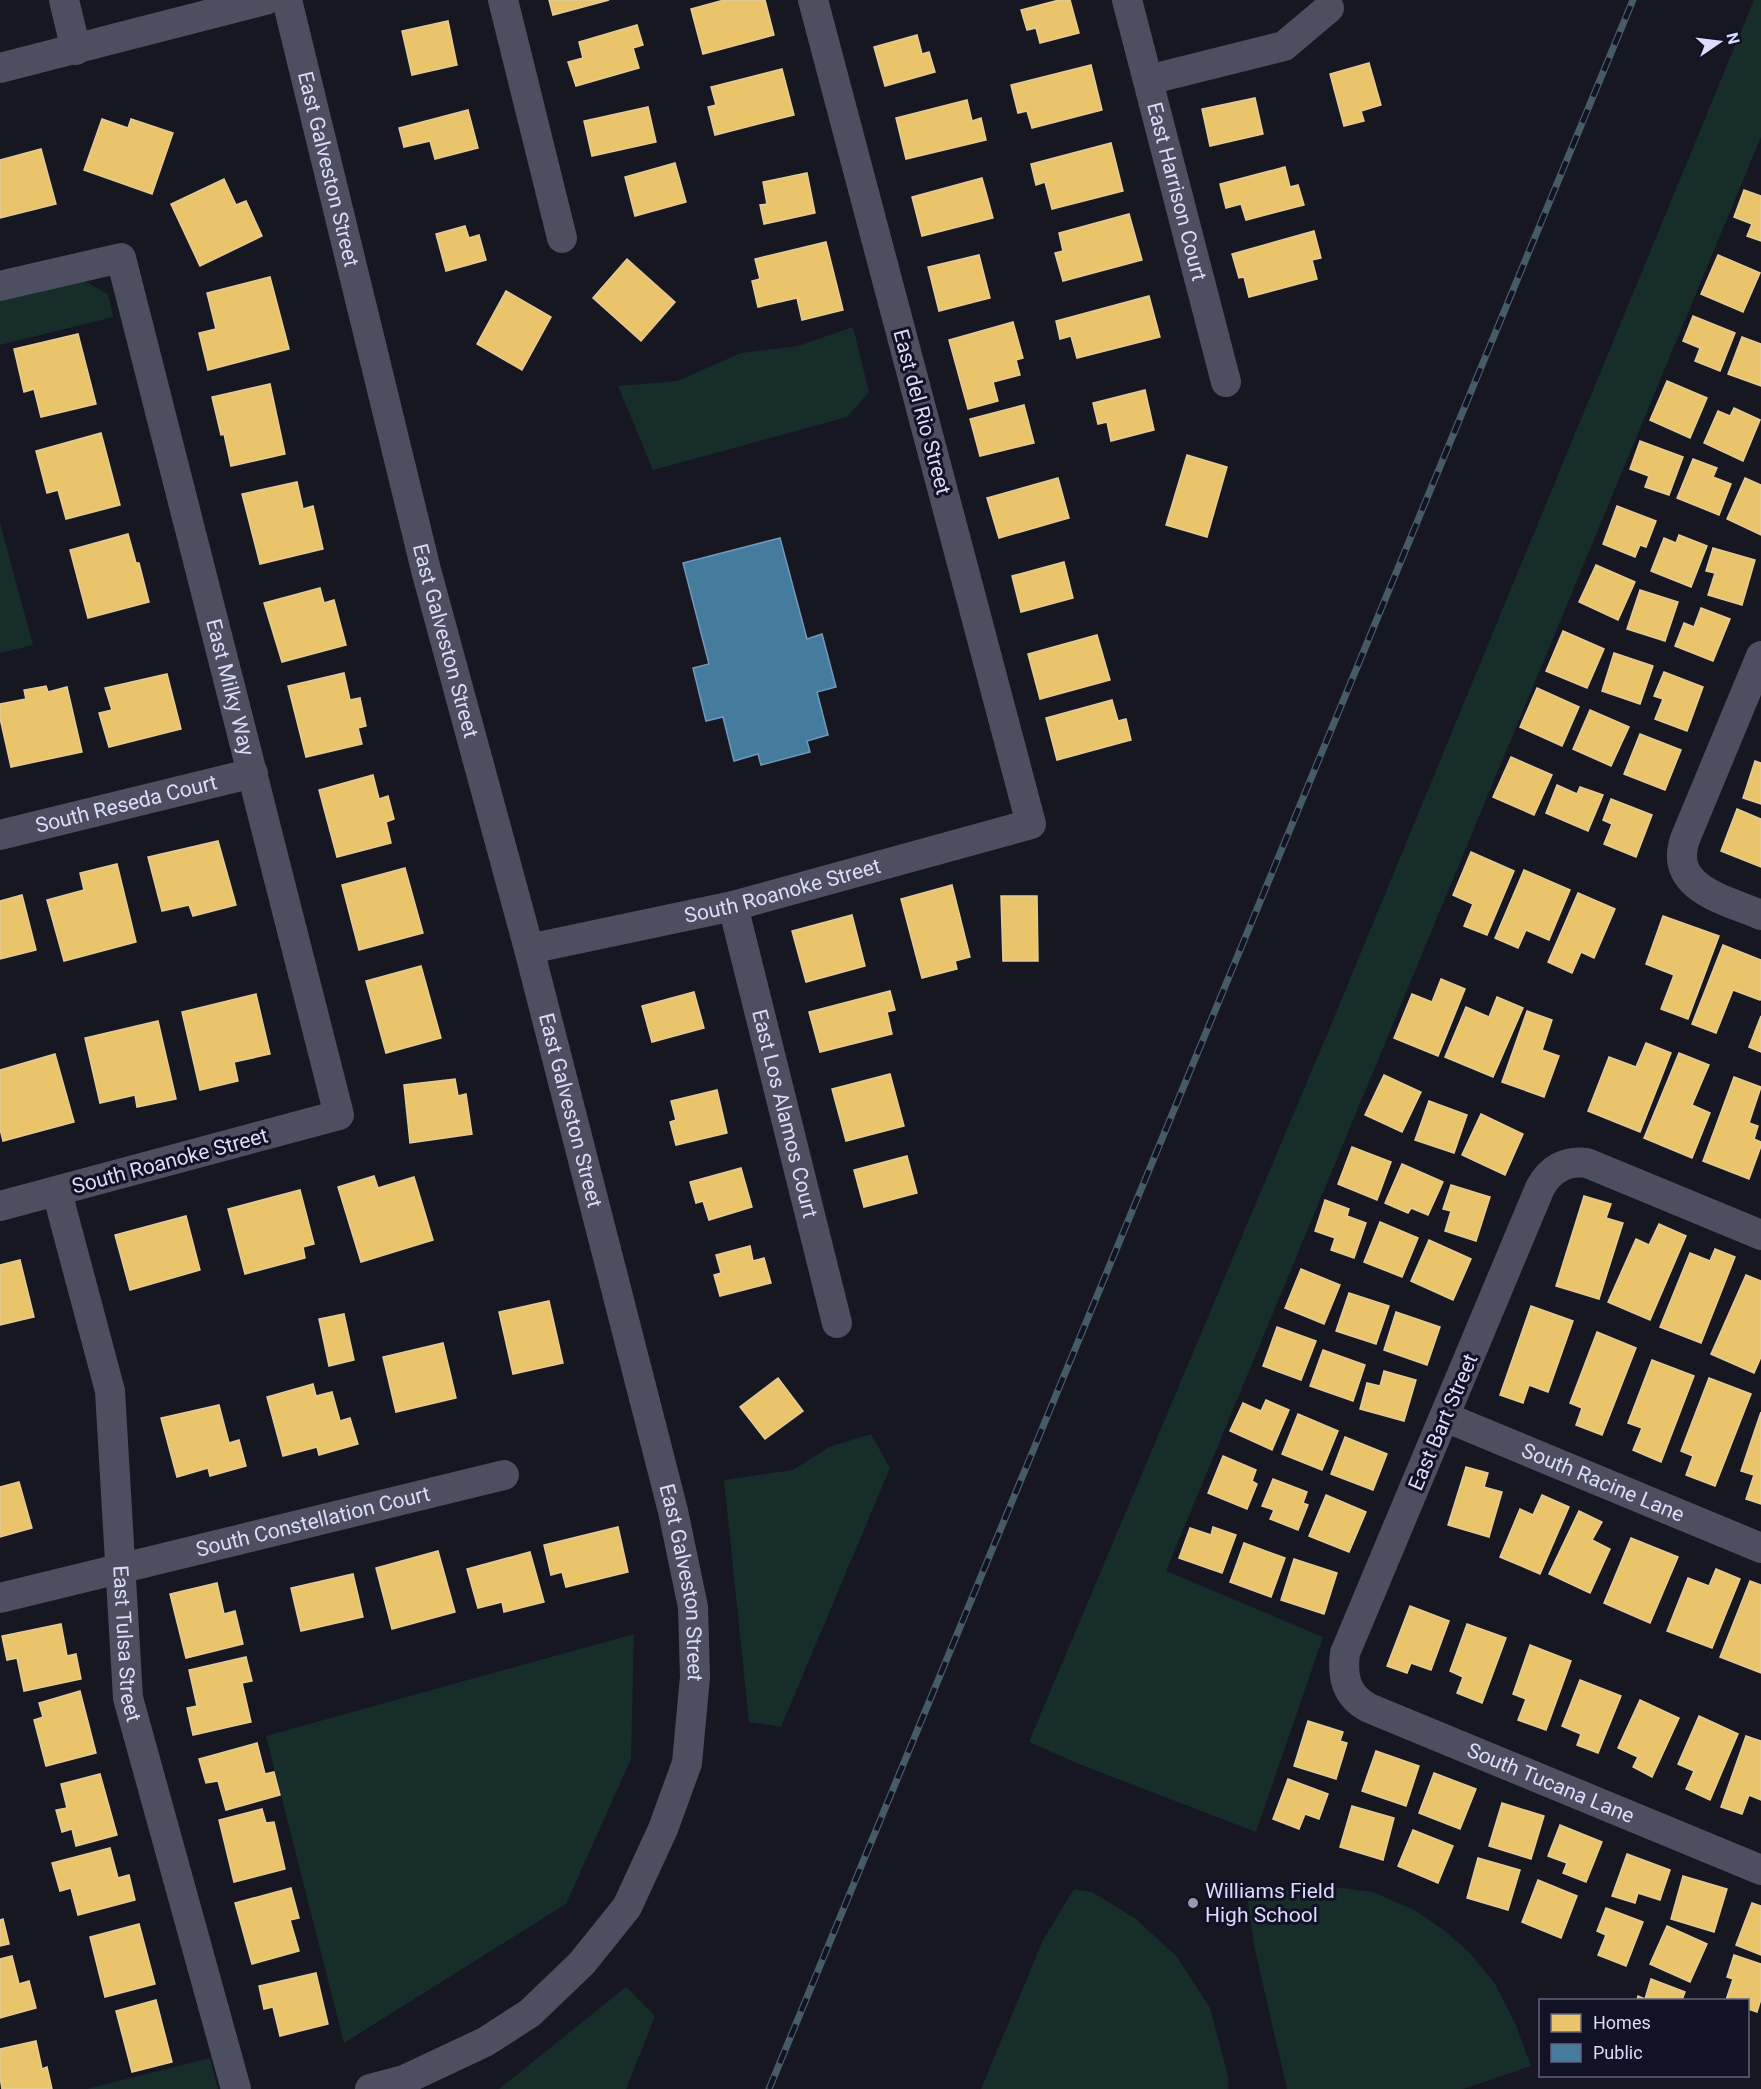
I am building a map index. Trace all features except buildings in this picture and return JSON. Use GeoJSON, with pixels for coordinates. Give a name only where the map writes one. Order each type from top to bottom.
{"type":"FeatureCollection","features":[{"type":"Feature","properties":{"kind":"street"},"geometry":{"type":"LineString","coordinates":[[64,0],[75,50]]}},
{"type":"Feature","properties":{"kind":"street"},"geometry":{"type":"LineString","coordinates":[[0,68],[265,0]]}},
{"type":"Feature","properties":{"kind":"street","name":"East Galveston Street"},"geometry":{"type":"LineString","coordinates":[[287,0],[426,570],[529,949],[673,1511],[693,1607],[695,1677],[687,1763],[663,1829],[627,1907],[582,1963],[530,2013],[485,2042],[404,2079],[370,2089]]}},
{"type":"Feature","properties":{"kind":"street"},"geometry":{"type":"LineString","coordinates":[[503,0],[562,238]]}},
{"type":"Feature","properties":{"kind":"street","name":"East del Rio Street"},"geometry":{"type":"LineString","coordinates":[[813,0],[1031,824]]}},
{"type":"Feature","properties":{"kind":"street","name":"East Harrison Court"},"geometry":{"type":"LineString","coordinates":[[1127,0],[1226,382]]}},
{"type":"Feature","properties":{"kind":"street"},"geometry":{"type":"LineString","coordinates":[[1148,80],[1284,46],[1329,8]]}},
{"type":"Feature","properties":{"kind":"street","name":"East Milky Way"},"geometry":{"type":"LineString","coordinates":[[0,286],[121,258],[339,1115]]}},
{"type":"Feature","properties":{"kind":"street"},"geometry":{"type":"LineString","coordinates":[[1761,656],[1684,842],[1682,855],[1687,875],[1701,889],[1761,915]]}},
{"type":"Feature","properties":{"kind":"street","name":"South Reseda Court"},"geometry":{"type":"LineString","coordinates":[[0,834],[253,773]]}},
{"type":"Feature","properties":{"kind":"street","name":"South Roanoke Street"},"geometry":{"type":"LineString","coordinates":[[529,949],[734,906],[1031,824]]}},
{"type":"Feature","properties":{"kind":"street","name":"East Los Alamos Court"},"geometry":{"type":"LineString","coordinates":[[734,906],[837,1323]]}},
{"type":"Feature","properties":{"kind":"street","name":"South Roanoke Street"},"geometry":{"type":"LineString","coordinates":[[0,1206],[339,1115]]}},
{"type":"Feature","properties":{"kind":"street","name":"East Bart Street"},"geometry":{"type":"LineString","coordinates":[[1346,1686],[1343,1672],[1346,1653],[1547,1176],[1561,1166],[1580,1162],[1761,1235]]}},
{"type":"Feature","properties":{"kind":"street","name":"East Tulsa Street"},"geometry":{"type":"LineString","coordinates":[[57,1192],[110,1390],[128,1698],[236,2089]]}},
{"type":"Feature","properties":{"kind":"street","name":"South Racine Lane"},"geometry":{"type":"LineString","coordinates":[[1445,1417],[1761,1548]]}},
{"type":"Feature","properties":{"kind":"street","name":"South Constellation Court"},"geometry":{"type":"LineString","coordinates":[[0,1598],[504,1475]]}},
{"type":"Feature","properties":{"kind":"street","name":"South Tucana Lane"},"geometry":{"type":"LineString","coordinates":[[1346,1686],[1354,1698],[1365,1706],[1761,1870]]}},
{"type":"Feature","properties":{"kind":"green space"},"geometry":{"type":"Polygon","coordinates":[[[1754,0],[1761,0],[1761,137],[1166,1571],[1323,1637],[1256,1832],[1084,1766],[1029,1742],[1331,1025],[1754,0]]]}},
{"type":"Feature","properties":{"kind":"green space"},"geometry":{"type":"Polygon","coordinates":[[[79,278],[108,294],[113,317],[0,345],[0,300],[79,278]]]}},
{"type":"Feature","properties":{"kind":"green space"},"geometry":{"type":"Polygon","coordinates":[[[853,327],[869,392],[847,417],[653,470],[618,386],[677,381],[741,353],[798,346],[853,327]]]}},
{"type":"Feature","properties":{"kind":"green space"},"geometry":{"type":"Polygon","coordinates":[[[0,523],[33,645],[0,653],[0,523]]]}},
{"type":"Feature","properties":{"kind":"green space"},"geometry":{"type":"Polygon","coordinates":[[[871,1434],[890,1468],[781,1727],[749,1722],[724,1480],[793,1470],[829,1447],[871,1434]]]}},
{"type":"Feature","properties":{"kind":"green space"},"geometry":{"type":"Polygon","coordinates":[[[634,1634],[631,1759],[566,1904],[344,2043],[266,1736],[634,1634]]]}},
{"type":"Feature","properties":{"kind":"green space"},"geometry":{"type":"Polygon","coordinates":[[[1327,1886],[1373,1892],[1414,1910],[1444,1930],[1470,1953],[1495,1984],[1515,2023],[1531,2066],[1463,2089],[1287,2089],[1255,1950],[1247,1897],[1327,1886]]]}},
{"type":"Feature","properties":{"kind":"green space"},"geometry":{"type":"Polygon","coordinates":[[[1074,1889],[1092,1892],[1136,1919],[1177,1957],[1210,2008],[1228,2076],[1228,2089],[981,2089],[1043,1940],[1074,1889]]]}},
{"type":"Feature","properties":{"kind":"green space"},"geometry":{"type":"Polygon","coordinates":[[[626,1987],[655,2016],[626,2089],[499,2089],[626,1987]]]}},
{"type":"Feature","properties":{"kind":"green space"},"geometry":{"type":"Polygon","coordinates":[[[210,2058],[218,2089],[87,2089],[210,2058]]]}},
{"type":"Feature","properties":{"kind":"railway"},"geometry":{"type":"LineString","coordinates":[[769,2089],[1633,0]]}},
{"type":"Feature","properties":{"kind":"place","name":"Williams Field High School"},"geometry":{"type":"Point","coordinates":[1193,1903]}}]}
